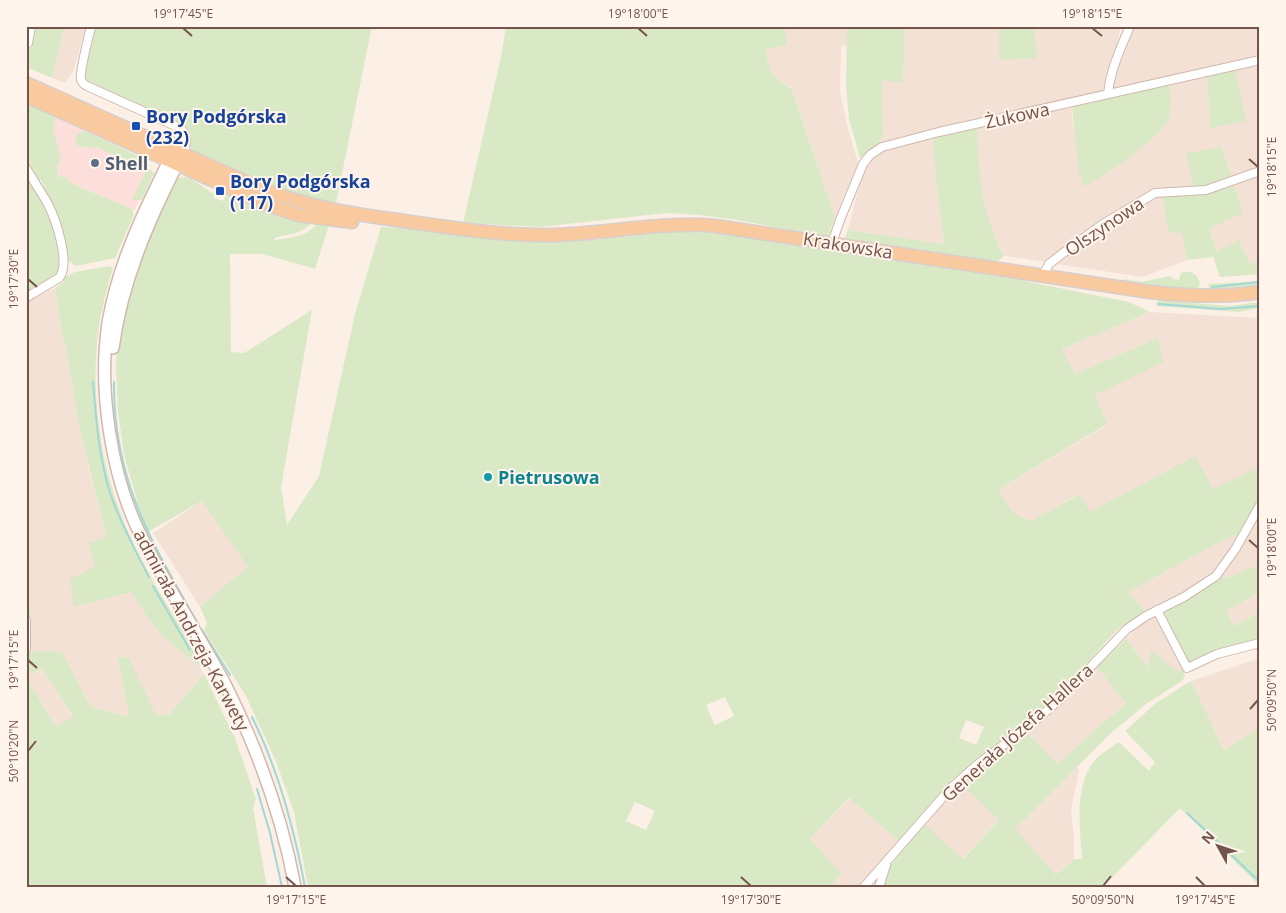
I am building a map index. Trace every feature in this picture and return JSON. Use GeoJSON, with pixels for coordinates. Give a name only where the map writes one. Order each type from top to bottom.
{"type":"FeatureCollection","features":[{"type":"Feature","properties":{"kind":"main road","name":"Krakowska"},"geometry":{"type":"LineString","coordinates":[[26,83],[176,157],[294,200],[337,211],[434,226],[523,235],[552,235],[664,224],[698,224],[1178,295],[1220,296],[1260,292]]}},
{"type":"Feature","properties":{"kind":"main road","name":"Krakowska"},"geometry":{"type":"LineString","coordinates":[[27,97],[150,153],[176,157]]}},
{"type":"Feature","properties":{"kind":"main road"},"geometry":{"type":"LineString","coordinates":[[150,153],[159,164],[162,175]]}},
{"type":"Feature","properties":{"kind":"main road","name":"admirała Andrzeja Karwety"},"geometry":{"type":"LineString","coordinates":[[176,157],[162,175],[130,247],[115,292],[108,322],[104,376],[111,439],[115,462],[130,511],[141,537],[226,687],[256,752],[284,830],[295,887]]}},
{"type":"Feature","properties":{"kind":"main road","name":"admirała Andrzeja Karwety"},"geometry":{"type":"LineString","coordinates":[[107,399],[115,333],[132,266],[176,157]]}},
{"type":"Feature","properties":{"kind":"street"},"geometry":{"type":"LineString","coordinates":[[28,44],[31,26]]}},
{"type":"Feature","properties":{"kind":"street"},"geometry":{"type":"LineString","coordinates":[[91,26],[81,80],[87,86],[174,124],[182,130],[176,157]]}},
{"type":"Feature","properties":{"kind":"street"},"geometry":{"type":"LineString","coordinates":[[1108,94],[1121,47],[1130,26]]}},
{"type":"Feature","properties":{"kind":"street","name":"Żukowa"},"geometry":{"type":"LineString","coordinates":[[832,243],[863,164],[870,155],[882,147],[940,132],[1260,60]]}},
{"type":"Feature","properties":{"kind":"street"},"geometry":{"type":"LineString","coordinates":[[26,168],[49,207],[62,246],[64,265],[62,274],[57,280],[26,298]]}},
{"type":"Feature","properties":{"kind":"street","name":"Olszynowa"},"geometry":{"type":"LineString","coordinates":[[1044,275],[1049,264],[1071,247],[1104,224],[1155,193],[1206,190],[1260,171]]}},
{"type":"Feature","properties":{"kind":"street","name":"Generała Józefa Hallera"},"geometry":{"type":"LineString","coordinates":[[864,887],[950,789],[978,764],[1034,722],[1127,629],[1138,620],[1184,597],[1216,576],[1236,548],[1260,504]]}},
{"type":"Feature","properties":{"kind":"street"},"geometry":{"type":"LineString","coordinates":[[1157,610],[1187,668],[1217,654],[1260,643]]}},
{"type":"Feature","properties":{"kind":"street"},"geometry":{"type":"LineString","coordinates":[[26,620],[26,649]]}},
{"type":"Feature","properties":{"kind":"street"},"geometry":{"type":"LineString","coordinates":[[879,887],[888,861]]}},
{"type":"Feature","properties":{"kind":"shaded area"},"geometry":{"type":"Polygon","coordinates":[[[64,26],[86,26],[74,70],[65,83],[52,78],[64,26]]]}},
{"type":"Feature","properties":{"kind":"shaded area"},"geometry":{"type":"Polygon","coordinates":[[[785,26],[847,26],[848,45],[841,46],[840,91],[858,163],[835,217],[792,88],[772,75],[765,49],[787,45],[785,26]]]}},
{"type":"Feature","properties":{"kind":"shaded area"},"geometry":{"type":"Polygon","coordinates":[[[905,26],[1121,26],[1107,81],[1102,91],[1071,99],[1073,126],[1169,118],[1170,85],[1207,76],[1210,128],[1235,69],[1260,64],[1260,259],[1250,264],[1241,246],[1217,251],[1209,229],[1243,213],[1222,147],[1195,187],[1182,233],[1187,260],[1143,277],[1004,256],[988,222],[979,175],[977,128],[933,138],[944,244],[848,230],[862,175],[883,136],[882,80],[903,82],[905,26]]]}},
{"type":"Feature","properties":{"kind":"shaded area"},"geometry":{"type":"Polygon","coordinates":[[[1138,26],[1260,26],[1260,57],[1112,88],[1131,29],[1138,26]]]}},
{"type":"Feature","properties":{"kind":"shaded area","name":"Shell"},"geometry":{"type":"Polygon","coordinates":[[[55,114],[87,132],[82,132],[86,148],[98,148],[143,168],[145,173],[133,199],[139,201],[134,210],[75,185],[67,178],[58,176],[59,149],[54,134],[55,114]]]}},
{"type":"Feature","properties":{"kind":"shaded area"},"geometry":{"type":"Polygon","coordinates":[[[55,288],[78,421],[106,538],[116,557],[74,607],[131,592],[162,636],[199,666],[204,674],[169,715],[156,714],[128,658],[118,657],[129,717],[90,706],[62,653],[26,652],[31,618],[26,587],[26,312],[30,299],[55,288]]]}},
{"type":"Feature","properties":{"kind":"shaded area"},"geometry":{"type":"Polygon","coordinates":[[[1150,312],[1260,318],[1260,467],[1213,490],[1194,457],[1090,512],[1079,494],[1031,521],[1012,512],[999,489],[1107,425],[1095,395],[1158,338],[1075,374],[1062,349],[1150,312]]]}},
{"type":"Feature","properties":{"kind":"shaded area"},"geometry":{"type":"Polygon","coordinates":[[[1260,496],[1260,585],[1257,567],[1226,578],[1218,577],[1212,573],[1197,586],[1145,611],[1128,592],[1233,535],[1238,536],[1260,496]]]}},
{"type":"Feature","properties":{"kind":"shaded area"},"geometry":{"type":"Polygon","coordinates":[[[202,501],[249,567],[200,607],[153,533],[202,501]]]}},
{"type":"Feature","properties":{"kind":"shaded area"},"geometry":{"type":"Polygon","coordinates":[[[1260,592],[1260,612],[1234,626],[1226,611],[1260,592]]]}},
{"type":"Feature","properties":{"kind":"shaded area"},"geometry":{"type":"Polygon","coordinates":[[[1155,617],[1184,667],[1179,675],[1162,684],[1126,639],[1140,625],[1155,617]]]}},
{"type":"Feature","properties":{"kind":"shaded area"},"geometry":{"type":"Polygon","coordinates":[[[1260,658],[1260,728],[1224,750],[1191,681],[1260,658]]]}},
{"type":"Feature","properties":{"kind":"shaded area"},"geometry":{"type":"Polygon","coordinates":[[[42,667],[73,717],[56,727],[26,677],[42,667]]]}},
{"type":"Feature","properties":{"kind":"shaded area"},"geometry":{"type":"Polygon","coordinates":[[[1097,667],[1126,704],[1058,764],[1027,733],[1054,710],[1097,667]]]}},
{"type":"Feature","properties":{"kind":"shaded area"},"geometry":{"type":"Polygon","coordinates":[[[1076,767],[1079,770],[1071,811],[1074,859],[1056,875],[1014,829],[1076,767]]]}},
{"type":"Feature","properties":{"kind":"shaded area"},"geometry":{"type":"Polygon","coordinates":[[[961,784],[999,820],[962,859],[924,824],[961,784]]]}},
{"type":"Feature","properties":{"kind":"shaded area"},"geometry":{"type":"Polygon","coordinates":[[[850,798],[899,841],[859,887],[829,887],[841,874],[810,839],[850,798]]]}},
{"type":"Feature","properties":{"kind":"green space"},"geometry":{"type":"Polygon","coordinates":[[[26,26],[64,26],[52,78],[26,67],[26,26]]]}},
{"type":"Feature","properties":{"kind":"green space"},"geometry":{"type":"Polygon","coordinates":[[[95,26],[372,26],[335,208],[287,193],[194,153],[190,146],[187,132],[182,126],[85,81],[84,72],[95,26]]]}},
{"type":"Feature","properties":{"kind":"green space"},"geometry":{"type":"Polygon","coordinates":[[[506,26],[785,26],[787,45],[765,50],[772,75],[792,89],[835,217],[828,237],[737,220],[667,213],[540,227],[463,223],[501,57],[506,26]]]}},
{"type":"Feature","properties":{"kind":"green space"},"geometry":{"type":"Polygon","coordinates":[[[847,26],[905,26],[903,83],[882,80],[883,136],[877,146],[860,158],[849,119],[846,85],[847,26]]]}},
{"type":"Feature","properties":{"kind":"green space"},"geometry":{"type":"Polygon","coordinates":[[[999,26],[1034,26],[1037,58],[999,60],[999,26]]]}},
{"type":"Feature","properties":{"kind":"green space"},"geometry":{"type":"Polygon","coordinates":[[[1235,69],[1246,121],[1210,128],[1207,76],[1235,69]]]}},
{"type":"Feature","properties":{"kind":"green space"},"geometry":{"type":"Polygon","coordinates":[[[1170,85],[1169,117],[1157,135],[1132,155],[1085,187],[1079,174],[1072,106],[1170,85]]]}},
{"type":"Feature","properties":{"kind":"green space"},"geometry":{"type":"Polygon","coordinates":[[[30,104],[55,114],[54,134],[59,149],[60,162],[57,167],[58,176],[67,178],[75,185],[132,209],[134,215],[115,258],[76,266],[68,260],[65,253],[52,206],[41,180],[32,184],[52,221],[59,254],[59,272],[56,277],[46,284],[26,294],[26,106],[30,104]]]}},
{"type":"Feature","properties":{"kind":"green space"},"geometry":{"type":"Polygon","coordinates":[[[977,128],[980,178],[986,209],[996,240],[1004,256],[991,263],[845,238],[848,230],[944,244],[933,138],[977,128]]]}},
{"type":"Feature","properties":{"kind":"green space"},"geometry":{"type":"Polygon","coordinates":[[[82,132],[87,132],[149,161],[147,167],[154,173],[142,200],[132,200],[145,173],[143,168],[98,148],[77,145],[75,138],[82,132]]]}},
{"type":"Feature","properties":{"kind":"green space"},"geometry":{"type":"Polygon","coordinates":[[[1222,147],[1243,213],[1209,229],[1217,251],[1240,240],[1250,264],[1260,259],[1260,274],[1220,277],[1213,257],[1187,260],[1182,233],[1168,232],[1162,190],[1194,187],[1186,153],[1222,147]]]}},
{"type":"Feature","properties":{"kind":"green space"},"geometry":{"type":"Polygon","coordinates":[[[182,177],[190,178],[214,194],[214,198],[223,201],[226,195],[312,221],[305,229],[275,238],[275,240],[293,237],[309,231],[318,222],[330,222],[315,269],[263,254],[230,254],[231,352],[244,353],[312,310],[281,487],[287,525],[319,476],[355,314],[381,227],[433,229],[461,236],[537,242],[593,240],[681,231],[721,234],[1010,278],[1129,302],[1150,312],[1062,349],[1075,374],[1158,338],[1163,362],[1095,395],[1107,424],[999,489],[1012,512],[1031,521],[1080,494],[1090,512],[1195,456],[1213,489],[1260,467],[1260,496],[1238,536],[1233,535],[1128,592],[1145,611],[1117,630],[1068,684],[1033,716],[952,780],[899,841],[849,798],[810,839],[842,874],[829,887],[308,887],[294,812],[275,759],[246,696],[204,630],[207,623],[200,607],[248,567],[202,501],[146,533],[133,503],[137,500],[124,455],[118,411],[117,341],[136,268],[142,259],[144,250],[172,185],[174,185],[177,179],[182,177]],[[725,697],[706,705],[715,725],[734,716],[725,697]],[[966,720],[959,738],[976,745],[984,727],[966,720]],[[635,802],[626,821],[646,830],[655,811],[635,802]]]}},
{"type":"Feature","properties":{"kind":"green space"},"geometry":{"type":"Polygon","coordinates":[[[109,266],[113,268],[105,295],[97,342],[96,394],[102,446],[115,497],[134,545],[203,664],[199,666],[162,636],[131,592],[74,607],[70,579],[96,566],[88,544],[106,537],[78,421],[55,288],[63,283],[65,277],[75,272],[109,266]]]}},
{"type":"Feature","properties":{"kind":"green space"},"geometry":{"type":"Polygon","coordinates":[[[1183,272],[1196,275],[1200,283],[1199,287],[1195,290],[1120,282],[1123,279],[1141,282],[1170,276],[1173,279],[1179,280],[1183,272]]]}},
{"type":"Feature","properties":{"kind":"green space"},"geometry":{"type":"Polygon","coordinates":[[[1260,281],[1260,286],[1215,291],[1210,289],[1208,284],[1260,281]]]}},
{"type":"Feature","properties":{"kind":"green space"},"geometry":{"type":"Polygon","coordinates":[[[1158,300],[1230,306],[1260,302],[1260,308],[1238,312],[1157,306],[1158,300]]]}},
{"type":"Feature","properties":{"kind":"green space"},"geometry":{"type":"Polygon","coordinates":[[[1260,565],[1260,592],[1226,611],[1234,626],[1260,612],[1260,639],[1233,645],[1188,664],[1163,615],[1168,609],[1218,577],[1226,578],[1260,565]]]}},
{"type":"Feature","properties":{"kind":"green space"},"geometry":{"type":"Polygon","coordinates":[[[27,588],[31,618],[30,651],[62,652],[90,706],[129,717],[118,657],[128,657],[156,714],[169,715],[204,674],[235,738],[256,799],[253,808],[267,887],[26,887],[26,677],[56,727],[73,716],[42,668],[26,676],[27,588]]]}},
{"type":"Feature","properties":{"kind":"green space"},"geometry":{"type":"Polygon","coordinates":[[[1126,639],[1148,667],[1151,651],[1180,672],[1184,667],[1185,676],[1182,681],[1146,704],[1111,733],[1015,829],[1056,875],[1074,859],[1082,859],[1080,798],[1086,775],[1092,764],[1119,742],[1149,771],[1155,762],[1125,731],[1156,703],[1191,681],[1224,750],[1260,728],[1260,886],[1180,808],[1103,887],[963,887],[960,884],[957,887],[884,887],[890,866],[924,824],[963,859],[999,820],[961,784],[1027,733],[1058,764],[1126,704],[1097,667],[1126,639]]]}},
{"type":"Feature","properties":{"kind":"waterway"},"geometry":{"type":"LineString","coordinates":[[1212,287],[1260,282]]}},
{"type":"Feature","properties":{"kind":"waterway"},"geometry":{"type":"LineString","coordinates":[[1158,304],[1221,309],[1260,306]]}},
{"type":"Feature","properties":{"kind":"waterway"},"geometry":{"type":"LineString","coordinates":[[93,382],[101,452],[110,493],[123,525],[149,577]]}},
{"type":"Feature","properties":{"kind":"waterway"},"geometry":{"type":"LineString","coordinates":[[114,382],[115,417],[120,450],[138,509],[165,566],[198,624]]}},
{"type":"Feature","properties":{"kind":"waterway"},"geometry":{"type":"LineString","coordinates":[[153,586],[190,650]]}},
{"type":"Feature","properties":{"kind":"waterway"},"geometry":{"type":"LineString","coordinates":[[202,630],[230,675]]}},
{"type":"Feature","properties":{"kind":"waterway"},"geometry":{"type":"LineString","coordinates":[[252,717],[278,779],[296,843],[305,887]]}},
{"type":"Feature","properties":{"kind":"waterway"},"geometry":{"type":"LineString","coordinates":[[257,789],[270,833],[282,887]]}},
{"type":"Feature","properties":{"kind":"waterway"},"geometry":{"type":"LineString","coordinates":[[1187,813],[1260,882]]}},
{"type":"Feature","properties":{"kind":"place","name":"Bory Podgórska (232)"},"geometry":{"type":"Point","coordinates":[136,126]}},
{"type":"Feature","properties":{"kind":"place","name":"Shell"},"geometry":{"type":"Point","coordinates":[95,163]}},
{"type":"Feature","properties":{"kind":"place","name":"Bory Podgórska (117)"},"geometry":{"type":"Point","coordinates":[220,191]}},
{"type":"Feature","properties":{"kind":"place","name":"Pietrusowa"},"geometry":{"type":"Point","coordinates":[488,477]}}]}
